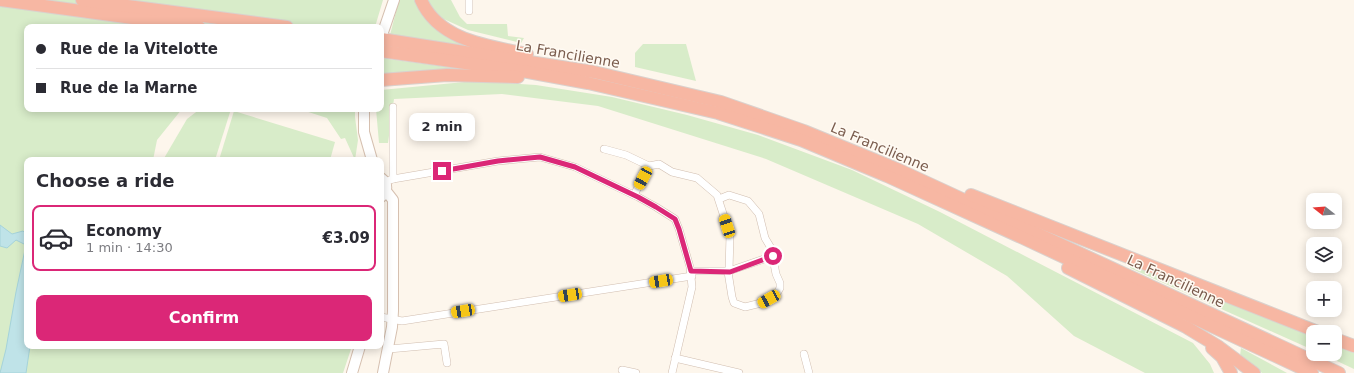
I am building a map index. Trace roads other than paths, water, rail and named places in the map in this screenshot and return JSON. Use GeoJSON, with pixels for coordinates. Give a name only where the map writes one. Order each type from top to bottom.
{"type":"FeatureCollection","features":[{"type":"Feature","properties":{"kind":"highway"},"geometry":{"type":"LineString","coordinates":[[0,0],[177,24]]}},
{"type":"Feature","properties":{"kind":"highway"},"geometry":{"type":"LineString","coordinates":[[82,0],[264,24]]}},
{"type":"Feature","properties":{"kind":"highway"},"geometry":{"type":"LineString","coordinates":[[384,80],[447,75],[517,77],[562,83],[591,77],[580,64],[498,48],[453,34],[440,26],[428,14],[421,0]]}},
{"type":"Feature","properties":{"kind":"highway","name":"La Francilienne"},"geometry":{"type":"LineString","coordinates":[[384,40],[721,102],[804,131],[897,169],[1339,373]]}},
{"type":"Feature","properties":{"kind":"highway","name":"La Francilienne"},"geometry":{"type":"LineString","coordinates":[[384,51],[528,72],[591,77],[718,113],[801,140],[887,176],[1023,238],[1312,373]]}},
{"type":"Feature","properties":{"kind":"highway"},"geometry":{"type":"LineString","coordinates":[[897,169],[910,169],[1009,210],[1306,327]]}},
{"type":"Feature","properties":{"kind":"highway"},"geometry":{"type":"LineString","coordinates":[[1023,238],[1033,251],[1167,316],[1230,354],[1254,373]]}},
{"type":"Feature","properties":{"kind":"highway"},"geometry":{"type":"LineString","coordinates":[[1197,334],[1222,357],[1231,373]]}},
{"type":"Feature","properties":{"kind":"highway"},"geometry":{"type":"LineString","coordinates":[[1342,342],[1354,346]]}},
{"type":"Feature","properties":{"kind":"street"},"geometry":{"type":"LineString","coordinates":[[384,30],[394,0]]}},
{"type":"Feature","properties":{"kind":"street"},"geometry":{"type":"LineString","coordinates":[[468,11],[469,0]]}},
{"type":"Feature","properties":{"kind":"street"},"geometry":{"type":"LineString","coordinates":[[383,373],[389,349],[393,319],[393,200],[385,185],[393,107]]}},
{"type":"Feature","properties":{"kind":"street"},"geometry":{"type":"LineString","coordinates":[[364,112],[364,132],[371,157]]}},
{"type":"Feature","properties":{"kind":"street"},"geometry":{"type":"LineString","coordinates":[[604,149],[626,155],[649,166],[659,164],[672,172],[696,178],[717,195],[718,199],[730,234],[729,272],[734,303],[745,307],[761,303],[776,295],[780,288],[771,248],[765,238],[759,214],[748,201],[729,195],[718,199]]}},
{"type":"Feature","properties":{"kind":"street"},"geometry":{"type":"LineString","coordinates":[[385,185],[498,161],[540,157],[575,167],[634,195],[675,219],[691,274],[692,287],[672,373]]}},
{"type":"Feature","properties":{"kind":"street"},"geometry":{"type":"LineString","coordinates":[[634,195],[649,166]]}},
{"type":"Feature","properties":{"kind":"street"},"geometry":{"type":"LineString","coordinates":[[384,318],[402,321],[691,274],[729,272],[773,256]]}},
{"type":"Feature","properties":{"kind":"street"},"geometry":{"type":"LineString","coordinates":[[389,349],[444,344],[447,363]]}},
{"type":"Feature","properties":{"kind":"street"},"geometry":{"type":"LineString","coordinates":[[352,373],[359,349]]}},
{"type":"Feature","properties":{"kind":"street"},"geometry":{"type":"LineString","coordinates":[[804,354],[809,373]]}},
{"type":"Feature","properties":{"kind":"street"},"geometry":{"type":"LineString","coordinates":[[675,358],[739,373]]}},
{"type":"Feature","properties":{"kind":"street"},"geometry":{"type":"LineString","coordinates":[[622,370],[636,373]]}},
{"type":"Feature","properties":{"kind":"water"},"geometry":{"type":"Polygon","coordinates":[[[0,225],[12,234],[24,232],[24,244],[16,240],[7,248],[0,246],[0,225]]]}},
{"type":"Feature","properties":{"kind":"water"},"geometry":{"type":"Polygon","coordinates":[[[24,254],[24,349],[30,349],[26,373],[0,373],[6,349],[24,254]]]}}]}
